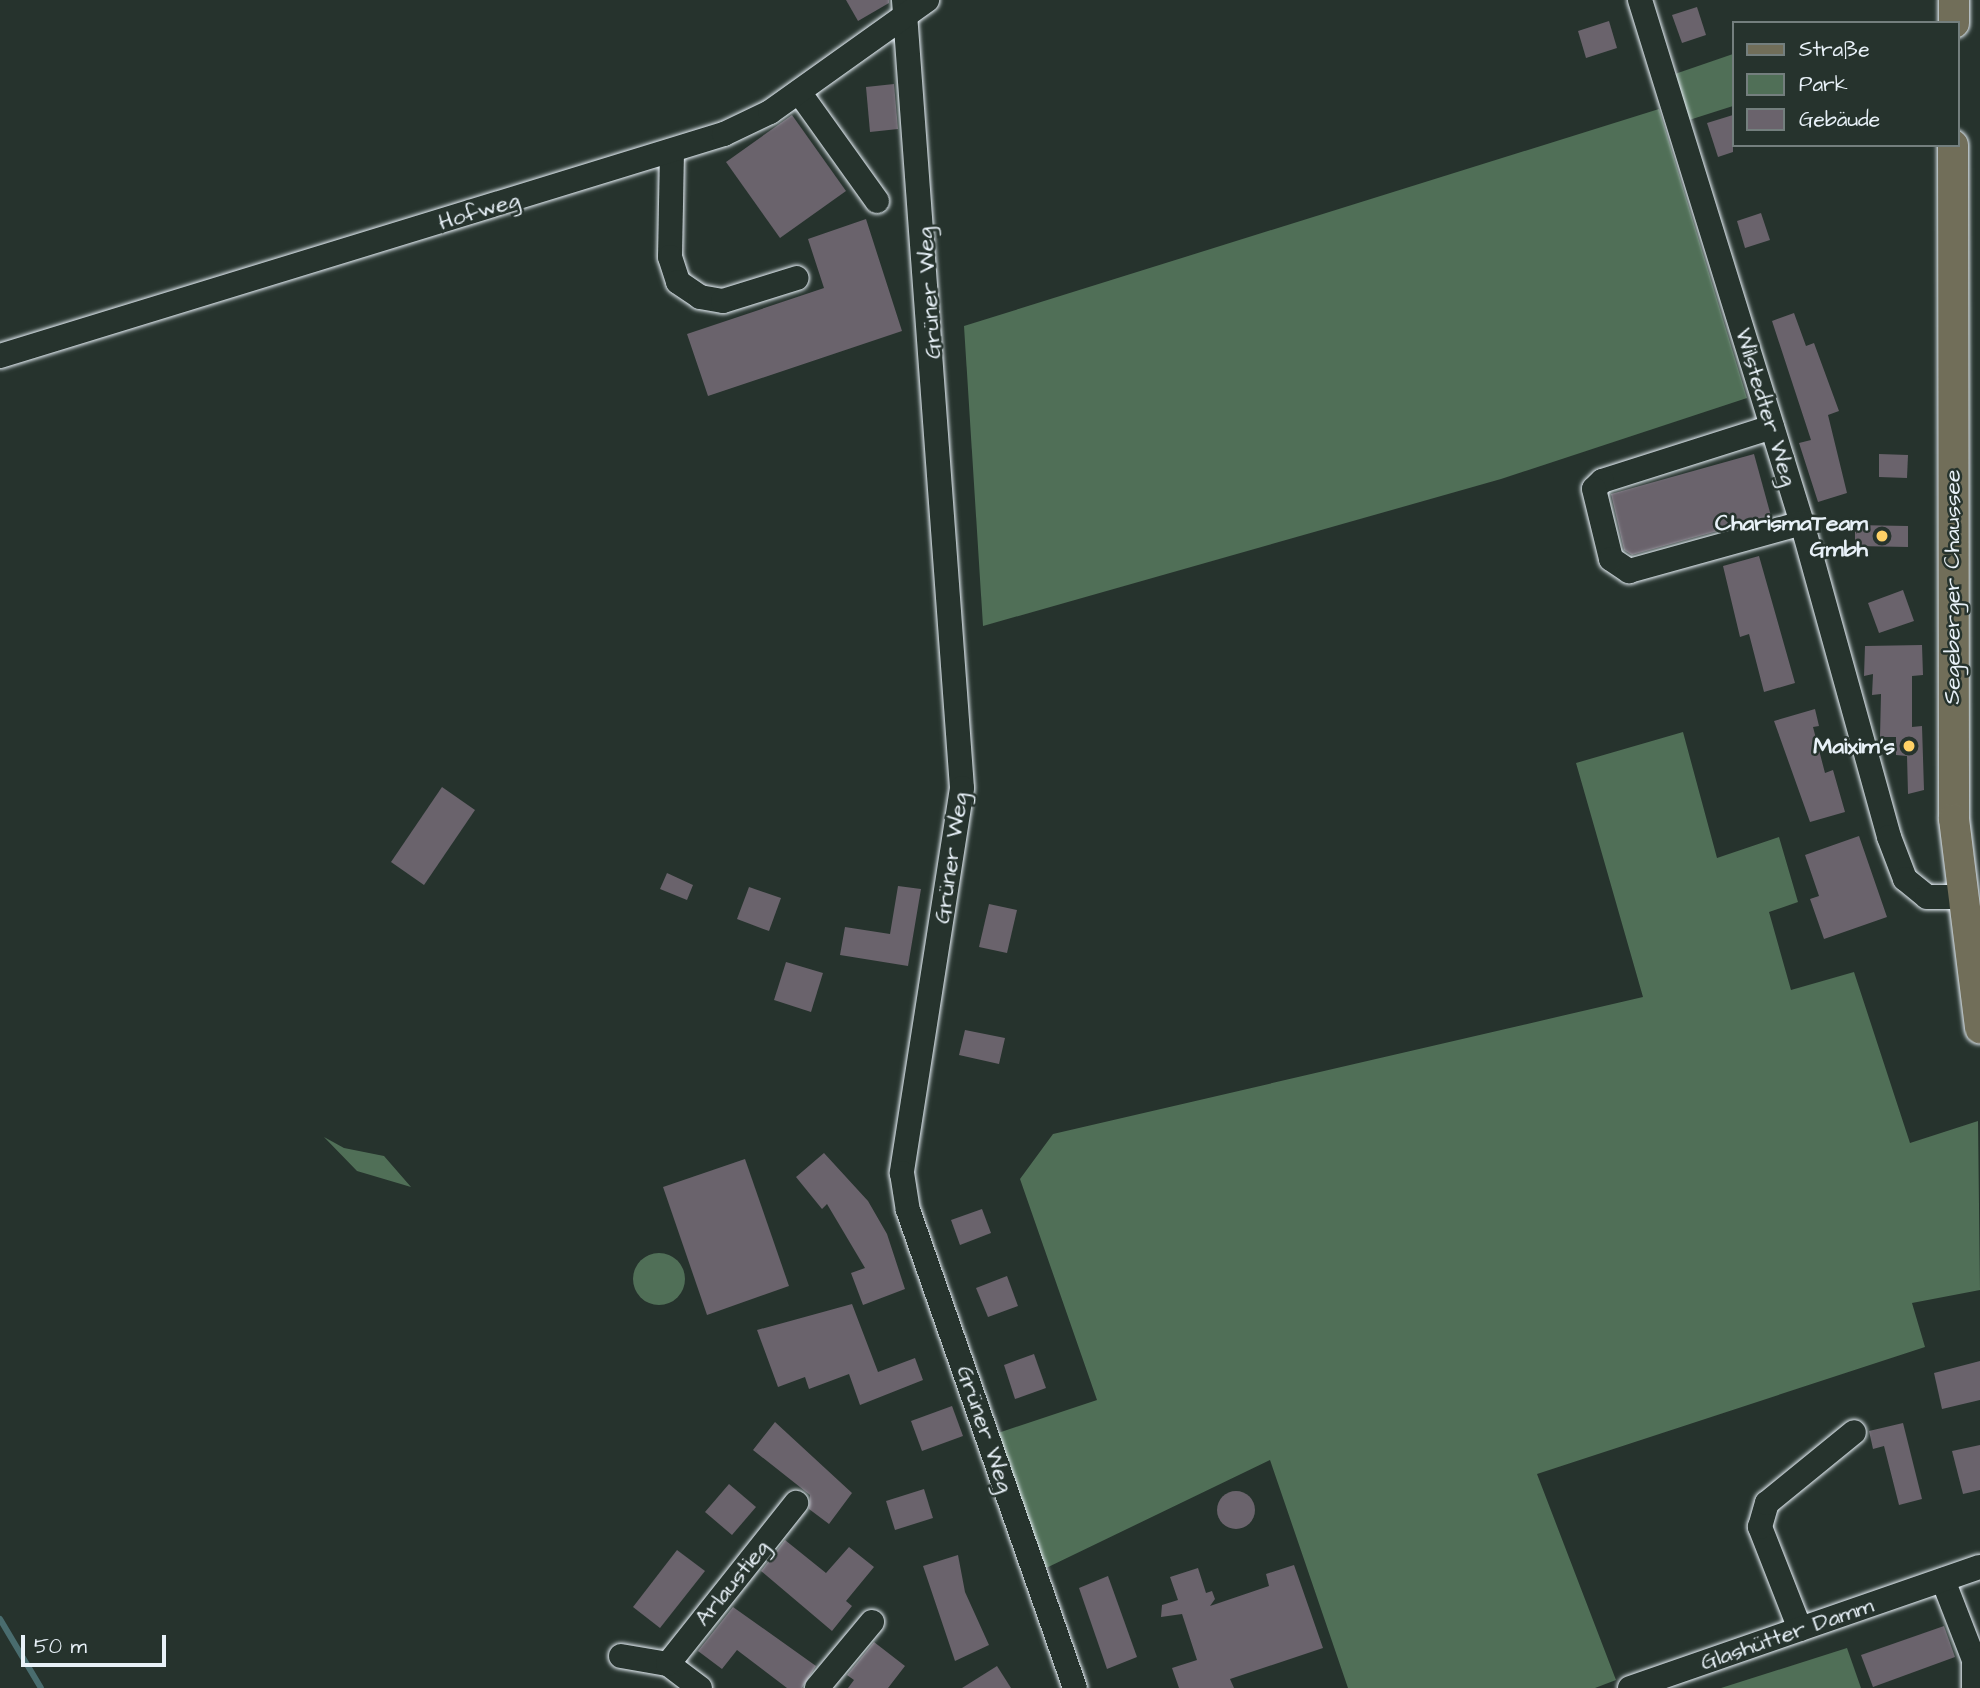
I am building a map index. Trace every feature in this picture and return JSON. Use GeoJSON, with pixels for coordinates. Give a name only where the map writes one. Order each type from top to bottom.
{"type":"FeatureCollection","features":[{"type":"Feature","properties":{"kind":"main road"},"geometry":{"type":"LineString","coordinates":[[1954,0],[1954,21]]}},
{"type":"Feature","properties":{"kind":"main road","name":"Segeberger Chaussee"},"geometry":{"type":"LineString","coordinates":[[1953,147],[1950,519],[1959,897],[1980,1028]]}},
{"type":"Feature","properties":{"kind":"street","name":"Wilstedter Weg"},"geometry":{"type":"LineString","coordinates":[[1640,0],[1802,523],[1905,879],[1927,897],[1959,897]]}},
{"type":"Feature","properties":{"kind":"street","name":"Hofweg"},"geometry":{"type":"LineString","coordinates":[[0,356],[724,134],[799,92],[914,4]]}},
{"type":"Feature","properties":{"kind":"street","name":"Grüner Weg"},"geometry":{"type":"LineString","coordinates":[[914,4],[962,788],[902,1173],[908,1210],[1075,1688]]}},
{"type":"Feature","properties":{"kind":"street"},"geometry":{"type":"LineString","coordinates":[[799,92],[877,201]]}},
{"type":"Feature","properties":{"kind":"street"},"geometry":{"type":"LineString","coordinates":[[672,152],[670,257],[678,282],[700,297],[723,301],[797,278]]}},
{"type":"Feature","properties":{"kind":"street"},"geometry":{"type":"LineString","coordinates":[[1772,427],[1602,481],[1594,489],[1611,559],[1629,571],[1802,523]]}},
{"type":"Feature","properties":{"kind":"street"},"geometry":{"type":"LineString","coordinates":[[1800,1629],[1760,1527],[1767,1503],[1854,1432]]}},
{"type":"Feature","properties":{"kind":"street","name":"Arlaustieg"},"geometry":{"type":"LineString","coordinates":[[668,1664],[796,1503]]}},
{"type":"Feature","properties":{"kind":"street","name":"Glashütter Damm"},"geometry":{"type":"LineString","coordinates":[[1630,1688],[1980,1567]]}},
{"type":"Feature","properties":{"kind":"street"},"geometry":{"type":"LineString","coordinates":[[1943,1580],[1977,1660],[1974,1688]]}},
{"type":"Feature","properties":{"kind":"street"},"geometry":{"type":"LineString","coordinates":[[817,1688],[872,1622]]}},
{"type":"Feature","properties":{"kind":"street"},"geometry":{"type":"LineString","coordinates":[[621,1656],[668,1664],[700,1688]]}},
{"type":"Feature","properties":{"kind":"green space"},"geometry":{"type":"Polygon","coordinates":[[[1731,55],[1731,107],[1686,121],[1672,75],[1731,55]]]}},
{"type":"Feature","properties":{"kind":"green space"},"geometry":{"type":"Polygon","coordinates":[[[1659,109],[1747,398],[1501,479],[983,626],[964,326],[1659,109]]]}},
{"type":"Feature","properties":{"kind":"green space"},"geometry":{"type":"Polygon","coordinates":[[[1683,732],[1717,858],[1779,837],[1798,902],[1769,912],[1791,990],[1854,972],[1910,1143],[1978,1121],[1980,1290],[1912,1303],[1925,1347],[1537,1474],[1616,1680],[1595,1688],[1348,1688],[1270,1460],[1042,1570],[998,1433],[1097,1400],[1020,1179],[1053,1134],[1643,997],[1576,763],[1683,732]]]}},
{"type":"Feature","properties":{"kind":"green space"},"geometry":{"type":"Polygon","coordinates":[[[324,1137],[344,1148],[384,1156],[411,1187],[357,1171],[324,1137]]]}},
{"type":"Feature","properties":{"kind":"green space"},"geometry":{"type":"Polygon","coordinates":[[[659,1253],[669,1255],[677,1261],[683,1269],[683,1289],[677,1297],[669,1303],[659,1305],[649,1303],[641,1297],[635,1289],[633,1279],[635,1269],[641,1261],[649,1255],[659,1253]]]}},
{"type":"Feature","properties":{"kind":"green space"},"geometry":{"type":"Polygon","coordinates":[[[1847,1648],[1861,1688],[1721,1688],[1847,1648]]]}},
{"type":"Feature","properties":{"kind":"building"},"geometry":{"type":"Polygon","coordinates":[[[846,0],[889,0],[889,3],[858,21],[846,0]]]}},
{"type":"Feature","properties":{"kind":"building"},"geometry":{"type":"Polygon","coordinates":[[[1697,7],[1706,35],[1682,43],[1672,15],[1697,7]]]}},
{"type":"Feature","properties":{"kind":"building"},"geometry":{"type":"Polygon","coordinates":[[[1609,21],[1617,48],[1586,58],[1578,31],[1609,21]]]}},
{"type":"Feature","properties":{"kind":"building"},"geometry":{"type":"Polygon","coordinates":[[[894,84],[898,129],[870,132],[866,87],[894,84]]]}},
{"type":"Feature","properties":{"kind":"building"},"geometry":{"type":"Polygon","coordinates":[[[792,115],[846,191],[780,238],[726,162],[792,115]]]}},
{"type":"Feature","properties":{"kind":"building"},"geometry":{"type":"Polygon","coordinates":[[[1731,116],[1733,152],[1718,157],[1707,123],[1731,116]]]}},
{"type":"Feature","properties":{"kind":"building"},"geometry":{"type":"Polygon","coordinates":[[[1761,213],[1770,240],[1745,248],[1737,221],[1761,213]]]}},
{"type":"Feature","properties":{"kind":"building"},"geometry":{"type":"Polygon","coordinates":[[[866,219],[902,331],[708,396],[687,334],[824,288],[808,239],[866,219]]]}},
{"type":"Feature","properties":{"kind":"building"},"geometry":{"type":"Polygon","coordinates":[[[1794,313],[1806,346],[1814,343],[1839,411],[1828,415],[1847,493],[1818,502],[1799,443],[1811,440],[1772,321],[1794,313]]]}},
{"type":"Feature","properties":{"kind":"building"},"geometry":{"type":"Polygon","coordinates":[[[1754,454],[1771,516],[1632,555],[1624,550],[1611,494],[1754,454]]]}},
{"type":"Feature","properties":{"kind":"building"},"geometry":{"type":"Polygon","coordinates":[[[1879,454],[1908,455],[1907,478],[1879,477],[1879,454]]]}},
{"type":"Feature","properties":{"kind":"building","name":"CharismaTeam Gmbh"},"geometry":{"type":"Polygon","coordinates":[[[1855,525],[1908,526],[1908,547],[1855,546],[1855,525]]]}},
{"type":"Feature","properties":{"kind":"building"},"geometry":{"type":"Polygon","coordinates":[[[1759,556],[1795,683],[1764,692],[1749,634],[1740,637],[1723,566],[1759,556]]]}},
{"type":"Feature","properties":{"kind":"building"},"geometry":{"type":"Polygon","coordinates":[[[1903,590],[1914,621],[1879,633],[1868,603],[1903,590]]]}},
{"type":"Feature","properties":{"kind":"building","name":"Maixim's"},"geometry":{"type":"Polygon","coordinates":[[[1922,645],[1923,675],[1912,676],[1912,727],[1922,726],[1924,790],[1908,794],[1907,756],[1896,755],[1896,737],[1880,737],[1881,694],[1872,695],[1873,674],[1864,676],[1865,646],[1922,645]]]}},
{"type":"Feature","properties":{"kind":"building"},"geometry":{"type":"Polygon","coordinates":[[[1815,709],[1819,726],[1813,727],[1825,773],[1833,770],[1845,812],[1810,822],[1774,721],[1815,709]]]}},
{"type":"Feature","properties":{"kind":"building"},"geometry":{"type":"Polygon","coordinates":[[[442,787],[475,810],[424,885],[391,862],[442,787]]]}},
{"type":"Feature","properties":{"kind":"building"},"geometry":{"type":"Polygon","coordinates":[[[1859,836],[1887,917],[1824,939],[1810,899],[1819,896],[1805,855],[1859,836]]]}},
{"type":"Feature","properties":{"kind":"building"},"geometry":{"type":"Polygon","coordinates":[[[667,873],[693,885],[687,900],[660,889],[667,873]]]}},
{"type":"Feature","properties":{"kind":"building"},"geometry":{"type":"Polygon","coordinates":[[[898,886],[921,889],[908,966],[840,955],[845,927],[890,934],[898,886]]]}},
{"type":"Feature","properties":{"kind":"building"},"geometry":{"type":"Polygon","coordinates":[[[749,887],[781,898],[769,931],[737,919],[749,887]]]}},
{"type":"Feature","properties":{"kind":"building"},"geometry":{"type":"Polygon","coordinates":[[[989,904],[1017,910],[1007,953],[979,947],[989,904]]]}},
{"type":"Feature","properties":{"kind":"building"},"geometry":{"type":"Polygon","coordinates":[[[786,962],[823,973],[811,1012],[774,1000],[786,962]]]}},
{"type":"Feature","properties":{"kind":"building"},"geometry":{"type":"Polygon","coordinates":[[[965,1030],[1005,1038],[999,1064],[959,1055],[965,1030]]]}},
{"type":"Feature","properties":{"kind":"building"},"geometry":{"type":"Polygon","coordinates":[[[824,1153],[868,1201],[887,1234],[905,1289],[863,1305],[851,1273],[865,1268],[827,1204],[822,1209],[796,1177],[824,1153]]]}},
{"type":"Feature","properties":{"kind":"building"},"geometry":{"type":"Polygon","coordinates":[[[745,1159],[789,1286],[707,1315],[663,1187],[745,1159]]]}},
{"type":"Feature","properties":{"kind":"building"},"geometry":{"type":"Polygon","coordinates":[[[982,1209],[991,1233],[960,1245],[951,1220],[982,1209]]]}},
{"type":"Feature","properties":{"kind":"building"},"geometry":{"type":"Polygon","coordinates":[[[1007,1276],[1018,1306],[988,1317],[976,1288],[1007,1276]]]}},
{"type":"Feature","properties":{"kind":"building"},"geometry":{"type":"Polygon","coordinates":[[[852,1304],[878,1372],[915,1358],[923,1380],[860,1405],[849,1374],[809,1389],[805,1377],[778,1387],[757,1330],[852,1304]]]}},
{"type":"Feature","properties":{"kind":"building"},"geometry":{"type":"Polygon","coordinates":[[[1034,1354],[1046,1388],[1015,1399],[1004,1365],[1034,1354]]]}},
{"type":"Feature","properties":{"kind":"building"},"geometry":{"type":"Polygon","coordinates":[[[1980,1361],[1980,1400],[1942,1409],[1934,1373],[1980,1361]]]}},
{"type":"Feature","properties":{"kind":"building"},"geometry":{"type":"Polygon","coordinates":[[[952,1406],[963,1436],[922,1451],[911,1421],[952,1406]]]}},
{"type":"Feature","properties":{"kind":"building"},"geometry":{"type":"Polygon","coordinates":[[[775,1422],[852,1493],[829,1524],[809,1509],[810,1495],[753,1450],[775,1422]]]}},
{"type":"Feature","properties":{"kind":"building"},"geometry":{"type":"Polygon","coordinates":[[[1903,1423],[1922,1499],[1899,1505],[1884,1446],[1873,1449],[1869,1431],[1903,1423]]]}},
{"type":"Feature","properties":{"kind":"building"},"geometry":{"type":"Polygon","coordinates":[[[1980,1445],[1980,1490],[1963,1494],[1952,1451],[1980,1445]]]}},
{"type":"Feature","properties":{"kind":"building"},"geometry":{"type":"Polygon","coordinates":[[[729,1484],[756,1507],[732,1535],[705,1512],[729,1484]]]}},
{"type":"Feature","properties":{"kind":"building"},"geometry":{"type":"Polygon","coordinates":[[[924,1489],[933,1518],[895,1530],[886,1501],[924,1489]]]}},
{"type":"Feature","properties":{"kind":"building"},"geometry":{"type":"Polygon","coordinates":[[[1236,1491],[1249,1497],[1255,1510],[1249,1523],[1236,1529],[1223,1523],[1217,1510],[1223,1497],[1236,1491]]]}},
{"type":"Feature","properties":{"kind":"building"},"geometry":{"type":"Polygon","coordinates":[[[785,1540],[826,1573],[849,1547],[874,1567],[846,1601],[852,1606],[832,1631],[761,1571],[785,1540]]]}},
{"type":"Feature","properties":{"kind":"building"},"geometry":{"type":"Polygon","coordinates":[[[677,1550],[705,1571],[660,1628],[633,1607],[677,1550]]]}},
{"type":"Feature","properties":{"kind":"building"},"geometry":{"type":"Polygon","coordinates":[[[958,1555],[965,1592],[989,1645],[955,1661],[923,1566],[958,1555]]]}},
{"type":"Feature","properties":{"kind":"building"},"geometry":{"type":"Polygon","coordinates":[[[1294,1565],[1323,1648],[1230,1679],[1234,1688],[1179,1688],[1172,1668],[1197,1660],[1182,1614],[1161,1617],[1162,1605],[1178,1600],[1170,1577],[1198,1568],[1206,1593],[1212,1591],[1215,1599],[1210,1606],[1269,1586],[1266,1574],[1294,1565]]]}},
{"type":"Feature","properties":{"kind":"building"},"geometry":{"type":"Polygon","coordinates":[[[1108,1576],[1137,1657],[1107,1669],[1079,1588],[1108,1576]]]}},
{"type":"Feature","properties":{"kind":"building"},"geometry":{"type":"Polygon","coordinates":[[[733,1607],[816,1666],[802,1688],[787,1688],[737,1650],[722,1669],[698,1651],[733,1607]]]}},
{"type":"Feature","properties":{"kind":"building"},"geometry":{"type":"Polygon","coordinates":[[[1944,1626],[1955,1657],[1873,1687],[1861,1655],[1944,1626]]]}},
{"type":"Feature","properties":{"kind":"building"},"geometry":{"type":"Polygon","coordinates":[[[874,1642],[905,1666],[888,1688],[848,1688],[854,1680],[847,1675],[874,1642]]]}},
{"type":"Feature","properties":{"kind":"building"},"geometry":{"type":"Polygon","coordinates":[[[997,1666],[1011,1688],[962,1688],[997,1666]]]}},
{"type":"Feature","properties":{"kind":"waterway"},"geometry":{"type":"LineString","coordinates":[[0,1619],[41,1688]]}},
{"type":"Feature","properties":{"kind":"place","name":"CharismaTeam Gmbh"},"geometry":{"type":"Point","coordinates":[1882,536]}},
{"type":"Feature","properties":{"kind":"place","name":"Maixim's"},"geometry":{"type":"Point","coordinates":[1909,746]}}]}
